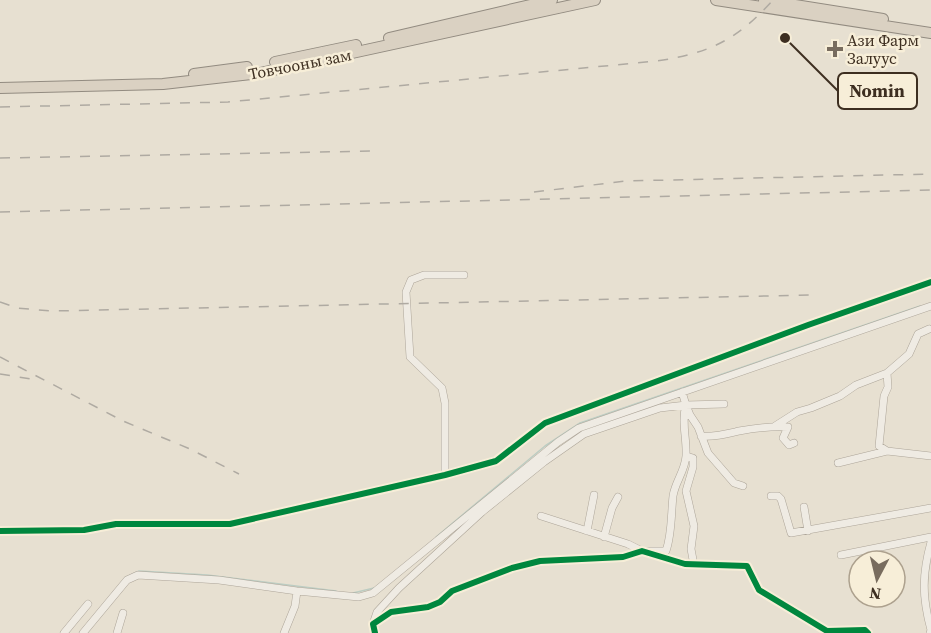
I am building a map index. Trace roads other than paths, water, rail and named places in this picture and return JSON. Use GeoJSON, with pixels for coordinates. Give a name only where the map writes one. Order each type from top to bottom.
{"type":"FeatureCollection","features":[{"type":"Feature","properties":{"kind":"highway","name":"Товчооны зам"},"geometry":{"type":"LineString","coordinates":[[0,81],[163,77],[259,66],[552,0]]}},
{"type":"Feature","properties":{"kind":"highway","name":"Товчооны зам"},"geometry":{"type":"LineString","coordinates":[[0,88],[163,84],[260,73],[595,0]]}},
{"type":"Feature","properties":{"kind":"highway"},"geometry":{"type":"LineString","coordinates":[[717,0],[931,33]]}},
{"type":"Feature","properties":{"kind":"highway"},"geometry":{"type":"LineString","coordinates":[[764,0],[931,26]]}},
{"type":"Feature","properties":{"kind":"street"},"geometry":{"type":"LineString","coordinates":[[446,475],[445,403],[442,388],[410,357],[406,292],[411,280],[424,274],[464,275]]}},
{"type":"Feature","properties":{"kind":"street"},"geometry":{"type":"LineString","coordinates":[[0,531],[84,530],[116,524],[230,524],[446,475],[496,461],[545,423],[808,325],[931,282]]}},
{"type":"Feature","properties":{"kind":"street"},"geometry":{"type":"LineString","coordinates":[[83,633],[127,580],[138,574],[219,580],[359,597],[373,593],[558,442],[579,428],[931,306]]}},
{"type":"Feature","properties":{"kind":"street"},"geometry":{"type":"LineString","coordinates":[[775,426],[797,412],[840,396],[856,385],[887,373],[909,354],[918,334],[929,329]]}},
{"type":"Feature","properties":{"kind":"street"},"geometry":{"type":"LineString","coordinates":[[887,373],[888,387],[884,396],[879,446],[887,451]]}},
{"type":"Feature","properties":{"kind":"street"},"geometry":{"type":"LineString","coordinates":[[682,392],[708,453],[734,483],[743,486]]}},
{"type":"Feature","properties":{"kind":"street"},"geometry":{"type":"LineString","coordinates":[[375,633],[372,624],[377,612],[399,588],[482,512],[544,462],[584,434],[660,408],[724,404]]}},
{"type":"Feature","properties":{"kind":"street"},"geometry":{"type":"LineString","coordinates":[[372,624],[391,612],[428,608],[440,602],[452,591],[512,568],[556,560],[623,557],[642,551],[666,551],[669,542],[673,494],[685,465],[683,425],[686,405]]}},
{"type":"Feature","properties":{"kind":"street"},"geometry":{"type":"LineString","coordinates":[[701,436],[718,437],[775,426],[788,427],[783,438],[789,445],[794,443]]}},
{"type":"Feature","properties":{"kind":"street"},"geometry":{"type":"LineString","coordinates":[[838,463],[887,451],[931,456]]}},
{"type":"Feature","properties":{"kind":"street"},"geometry":{"type":"LineString","coordinates":[[686,456],[693,458],[693,467],[686,491],[694,526],[692,549],[694,565]]}},
{"type":"Feature","properties":{"kind":"street"},"geometry":{"type":"LineString","coordinates":[[587,531],[594,495]]}},
{"type":"Feature","properties":{"kind":"street"},"geometry":{"type":"LineString","coordinates":[[771,496],[778,496],[781,499],[791,533],[931,508]]}},
{"type":"Feature","properties":{"kind":"street"},"geometry":{"type":"LineString","coordinates":[[604,537],[612,508],[618,497]]}},
{"type":"Feature","properties":{"kind":"street"},"geometry":{"type":"LineString","coordinates":[[804,507],[808,531]]}},
{"type":"Feature","properties":{"kind":"street"},"geometry":{"type":"LineString","coordinates":[[540,516],[685,564],[747,566],[759,590],[828,632],[866,630],[868,633]]}},
{"type":"Feature","properties":{"kind":"street"},"geometry":{"type":"LineString","coordinates":[[841,555],[931,539],[925,564],[924,604],[930,633]]}},
{"type":"Feature","properties":{"kind":"street"},"geometry":{"type":"LineString","coordinates":[[925,564],[931,558]]}},
{"type":"Feature","properties":{"kind":"street"},"geometry":{"type":"LineString","coordinates":[[284,633],[295,606],[297,591]]}},
{"type":"Feature","properties":{"kind":"street"},"geometry":{"type":"LineString","coordinates":[[64,633],[87,604]]}},
{"type":"Feature","properties":{"kind":"street"},"geometry":{"type":"LineString","coordinates":[[117,633],[123,613]]}},
{"type":"Feature","properties":{"kind":"waterway"},"geometry":{"type":"LineString","coordinates":[[436,537],[545,446],[580,423],[920,306]]}},
{"type":"Feature","properties":{"kind":"waterway"},"geometry":{"type":"LineString","coordinates":[[125,578],[139,571],[207,575],[336,591]]}},
{"type":"Feature","properties":{"kind":"waterway"},"geometry":{"type":"LineString","coordinates":[[353,593],[374,588]]}},
{"type":"Feature","properties":{"kind":"railway"},"geometry":{"type":"LineString","coordinates":[[0,107],[228,102],[657,61],[708,49],[734,35],[773,0]]}},
{"type":"Feature","properties":{"kind":"railway"},"geometry":{"type":"LineString","coordinates":[[0,158],[376,151]]}},
{"type":"Feature","properties":{"kind":"railway"},"geometry":{"type":"LineString","coordinates":[[534,192],[626,181],[931,174]]}},
{"type":"Feature","properties":{"kind":"railway"},"geometry":{"type":"LineString","coordinates":[[0,212],[931,190]]}},
{"type":"Feature","properties":{"kind":"railway"},"geometry":{"type":"LineString","coordinates":[[0,302],[17,308],[51,311],[813,295]]}},
{"type":"Feature","properties":{"kind":"railway"},"geometry":{"type":"LineString","coordinates":[[0,357],[123,421],[190,449],[239,474]]}},
{"type":"Feature","properties":{"kind":"railway"},"geometry":{"type":"LineString","coordinates":[[0,374],[31,379]]}},
{"type":"Feature","properties":{"kind":"place","name":"Nomin"},"geometry":{"type":"Point","coordinates":[785,38]}},
{"type":"Feature","properties":{"kind":"place","name":"Ази Фарм Залуус"},"geometry":{"type":"Point","coordinates":[835,49]}}]}
